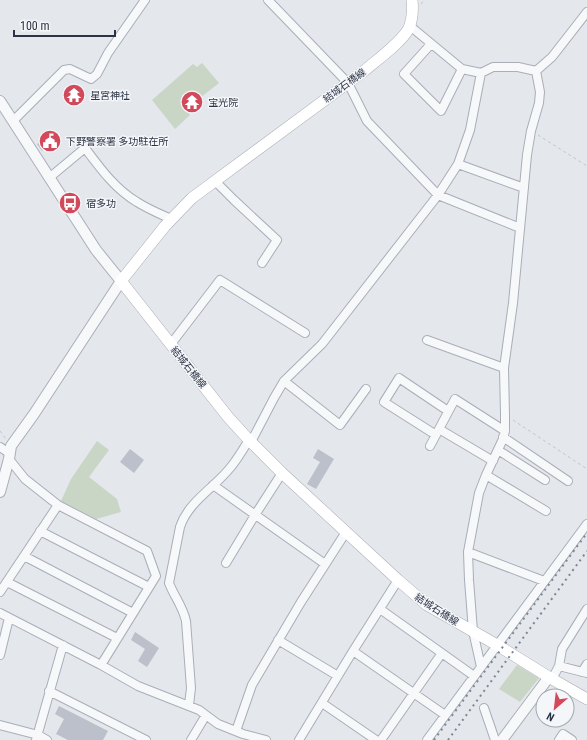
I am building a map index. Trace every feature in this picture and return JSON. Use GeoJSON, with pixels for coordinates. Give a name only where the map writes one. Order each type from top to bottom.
{"type":"FeatureCollection","features":[{"type":"Feature","properties":{"kind":"main road"},"geometry":{"type":"LineString","coordinates":[[410,26],[412,0]]}},
{"type":"Feature","properties":{"kind":"main road","name":"結城石橋線"},"geometry":{"type":"LineString","coordinates":[[410,26],[405,34],[364,71],[192,198],[171,220],[121,281],[228,416],[250,441],[282,473],[398,580],[427,605],[587,699]]}},
{"type":"Feature","properties":{"kind":"street"},"geometry":{"type":"LineString","coordinates":[[13,121],[64,70],[70,69],[91,79],[97,74],[108,53],[145,0]]}},
{"type":"Feature","properties":{"kind":"street"},"geometry":{"type":"LineString","coordinates":[[268,0],[348,83],[367,121],[438,195],[520,228]]}},
{"type":"Feature","properties":{"kind":"street"},"geometry":{"type":"LineString","coordinates":[[536,71],[552,57],[587,12]]}},
{"type":"Feature","properties":{"kind":"street"},"geometry":{"type":"LineString","coordinates":[[410,26],[462,69],[481,73],[493,67],[518,67],[536,71]]}},
{"type":"Feature","properties":{"kind":"street"},"geometry":{"type":"LineString","coordinates":[[431,44],[404,74],[441,111],[462,69]]}},
{"type":"Feature","properties":{"kind":"street"},"geometry":{"type":"LineString","coordinates":[[481,667],[473,631],[468,552],[479,493],[504,434],[504,368],[527,155],[539,103],[540,92],[536,71]]}},
{"type":"Feature","properties":{"kind":"street"},"geometry":{"type":"LineString","coordinates":[[189,705],[191,688],[186,620],[184,611],[172,591],[169,582],[182,521],[189,510],[230,468],[250,441],[284,381],[322,344],[438,195],[458,164],[470,130],[481,73]]}},
{"type":"Feature","properties":{"kind":"street"},"geometry":{"type":"LineString","coordinates":[[0,101],[96,250],[121,281],[34,414],[11,446],[0,492]]}},
{"type":"Feature","properties":{"kind":"street"},"geometry":{"type":"LineString","coordinates":[[49,178],[85,148],[106,175],[124,192],[137,202],[171,220]]}},
{"type":"Feature","properties":{"kind":"street"},"geometry":{"type":"LineString","coordinates":[[458,164],[524,188]]}},
{"type":"Feature","properties":{"kind":"street"},"geometry":{"type":"LineString","coordinates":[[215,181],[277,240],[262,263]]}},
{"type":"Feature","properties":{"kind":"street"},"geometry":{"type":"LineString","coordinates":[[170,344],[220,280],[305,333]]}},
{"type":"Feature","properties":{"kind":"street"},"geometry":{"type":"LineString","coordinates":[[427,340],[504,368]]}},
{"type":"Feature","properties":{"kind":"street"},"geometry":{"type":"LineString","coordinates":[[448,411],[398,378],[384,402],[493,461]]}},
{"type":"Feature","properties":{"kind":"street"},"geometry":{"type":"LineString","coordinates":[[284,381],[340,424],[366,389]]}},
{"type":"Feature","properties":{"kind":"street"},"geometry":{"type":"LineString","coordinates":[[430,446],[455,399],[568,481]]}},
{"type":"Feature","properties":{"kind":"street"},"geometry":{"type":"LineString","coordinates":[[0,448],[9,456],[25,479],[58,505],[147,551],[156,576],[169,582]]}},
{"type":"Feature","properties":{"kind":"street"},"geometry":{"type":"LineString","coordinates":[[498,450],[545,480]]}},
{"type":"Feature","properties":{"kind":"street"},"geometry":{"type":"LineString","coordinates":[[226,563],[254,515],[282,473]]}},
{"type":"Feature","properties":{"kind":"street"},"geometry":{"type":"LineString","coordinates":[[486,475],[546,511]]}},
{"type":"Feature","properties":{"kind":"street"},"geometry":{"type":"LineString","coordinates":[[213,485],[325,564]]}},
{"type":"Feature","properties":{"kind":"street"},"geometry":{"type":"LineString","coordinates":[[0,592],[58,505]]}},
{"type":"Feature","properties":{"kind":"street"},"geometry":{"type":"LineString","coordinates":[[427,740],[587,524]]}},
{"type":"Feature","properties":{"kind":"street"},"geometry":{"type":"LineString","coordinates":[[40,531],[149,587]]}},
{"type":"Feature","properties":{"kind":"street"},"geometry":{"type":"LineString","coordinates":[[240,735],[252,685],[278,640],[346,532]]}},
{"type":"Feature","properties":{"kind":"street"},"geometry":{"type":"LineString","coordinates":[[468,552],[544,581]]}},
{"type":"Feature","properties":{"kind":"street"},"geometry":{"type":"LineString","coordinates":[[24,556],[133,612]]}},
{"type":"Feature","properties":{"kind":"street"},"geometry":{"type":"LineString","coordinates":[[101,665],[156,576]]}},
{"type":"Feature","properties":{"kind":"street"},"geometry":{"type":"LineString","coordinates":[[299,740],[398,580]]}},
{"type":"Feature","properties":{"kind":"street"},"geometry":{"type":"LineString","coordinates":[[7,582],[117,638]]}},
{"type":"Feature","properties":{"kind":"street"},"geometry":{"type":"LineString","coordinates":[[380,609],[474,676]]}},
{"type":"Feature","properties":{"kind":"street"},"geometry":{"type":"LineString","coordinates":[[502,740],[558,666],[562,649],[587,609]]}},
{"type":"Feature","properties":{"kind":"street"},"geometry":{"type":"LineString","coordinates":[[0,613],[101,665],[138,686],[199,710],[218,724],[240,735],[266,740]]}},
{"type":"Feature","properties":{"kind":"street"},"geometry":{"type":"LineString","coordinates":[[0,655],[9,618]]}},
{"type":"Feature","properties":{"kind":"street"},"geometry":{"type":"LineString","coordinates":[[278,640],[338,676]]}},
{"type":"Feature","properties":{"kind":"street"},"geometry":{"type":"LineString","coordinates":[[37,738],[63,645]]}},
{"type":"Feature","properties":{"kind":"street"},"geometry":{"type":"LineString","coordinates":[[353,651],[445,715]]}},
{"type":"Feature","properties":{"kind":"street"},"geometry":{"type":"LineString","coordinates":[[381,740],[442,653]]}},
{"type":"Feature","properties":{"kind":"street"},"geometry":{"type":"LineString","coordinates":[[558,666],[585,673],[587,664]]}},
{"type":"Feature","properties":{"kind":"street"},"geometry":{"type":"LineString","coordinates":[[50,691],[146,740]]}},
{"type":"Feature","properties":{"kind":"street"},"geometry":{"type":"LineString","coordinates":[[322,703],[376,740]]}},
{"type":"Feature","properties":{"kind":"street"},"geometry":{"type":"LineString","coordinates":[[484,708],[495,740]]}},
{"type":"Feature","properties":{"kind":"street"},"geometry":{"type":"LineString","coordinates":[[191,740],[206,715]]}},
{"type":"Feature","properties":{"kind":"street"},"geometry":{"type":"LineString","coordinates":[[0,725],[47,740]]}},
{"type":"Feature","properties":{"kind":"street"},"geometry":{"type":"LineString","coordinates":[[559,740],[563,734],[572,740]]}},
{"type":"Feature","properties":{"kind":"path"},"geometry":{"type":"LineString","coordinates":[[532,131],[587,166]]}},
{"type":"Feature","properties":{"kind":"path"},"geometry":{"type":"LineString","coordinates":[[505,415],[587,469]]}},
{"type":"Feature","properties":{"kind":"green space"},"geometry":{"type":"Polygon","coordinates":[[[202,63],[219,83],[200,98],[193,98],[183,105],[190,115],[175,129],[152,100],[193,64],[197,67],[202,63]]]}},
{"type":"Feature","properties":{"kind":"green space"},"geometry":{"type":"Polygon","coordinates":[[[97,441],[109,450],[89,477],[117,499],[121,512],[96,519],[61,501],[71,479],[97,441]]]}},
{"type":"Feature","properties":{"kind":"green space"},"geometry":{"type":"Polygon","coordinates":[[[517,665],[539,678],[520,702],[499,689],[517,665]]]}},
{"type":"Feature","properties":{"kind":"building","name":"下野警察署 多功駐在所"},"geometry":{"type":"Polygon","coordinates":[[[49,130],[57,141],[42,151],[37,144],[44,140],[40,136],[49,130]]]}},
{"type":"Feature","properties":{"kind":"building"},"geometry":{"type":"Polygon","coordinates":[[[130,449],[144,460],[134,473],[120,462],[130,449]]]}},
{"type":"Feature","properties":{"kind":"building"},"geometry":{"type":"Polygon","coordinates":[[[318,449],[334,459],[316,489],[307,484],[320,462],[313,458],[318,449]]]}},
{"type":"Feature","properties":{"kind":"building"},"geometry":{"type":"Polygon","coordinates":[[[135,632],[159,648],[147,667],[138,661],[145,649],[131,640],[135,632]]]}},
{"type":"Feature","properties":{"kind":"building"},"geometry":{"type":"Polygon","coordinates":[[[59,706],[108,731],[103,740],[68,740],[56,734],[64,719],[55,714],[59,706]]]}},
{"type":"Feature","properties":{"kind":"railway"},"geometry":{"type":"LineString","coordinates":[[434,740],[587,533]]}},
{"type":"Feature","properties":{"kind":"railway"},"geometry":{"type":"LineString","coordinates":[[448,740],[587,551]]}},
{"type":"Feature","properties":{"kind":"place","name":"星宮神社"},"geometry":{"type":"Point","coordinates":[74,95]}},
{"type":"Feature","properties":{"kind":"place","name":"宝光院"},"geometry":{"type":"Point","coordinates":[192,102]}},
{"type":"Feature","properties":{"kind":"place","name":"下野警察署 多功駐在所"},"geometry":{"type":"Point","coordinates":[50,141]}},
{"type":"Feature","properties":{"kind":"place","name":"宿多功"},"geometry":{"type":"Point","coordinates":[70,203]}}]}
